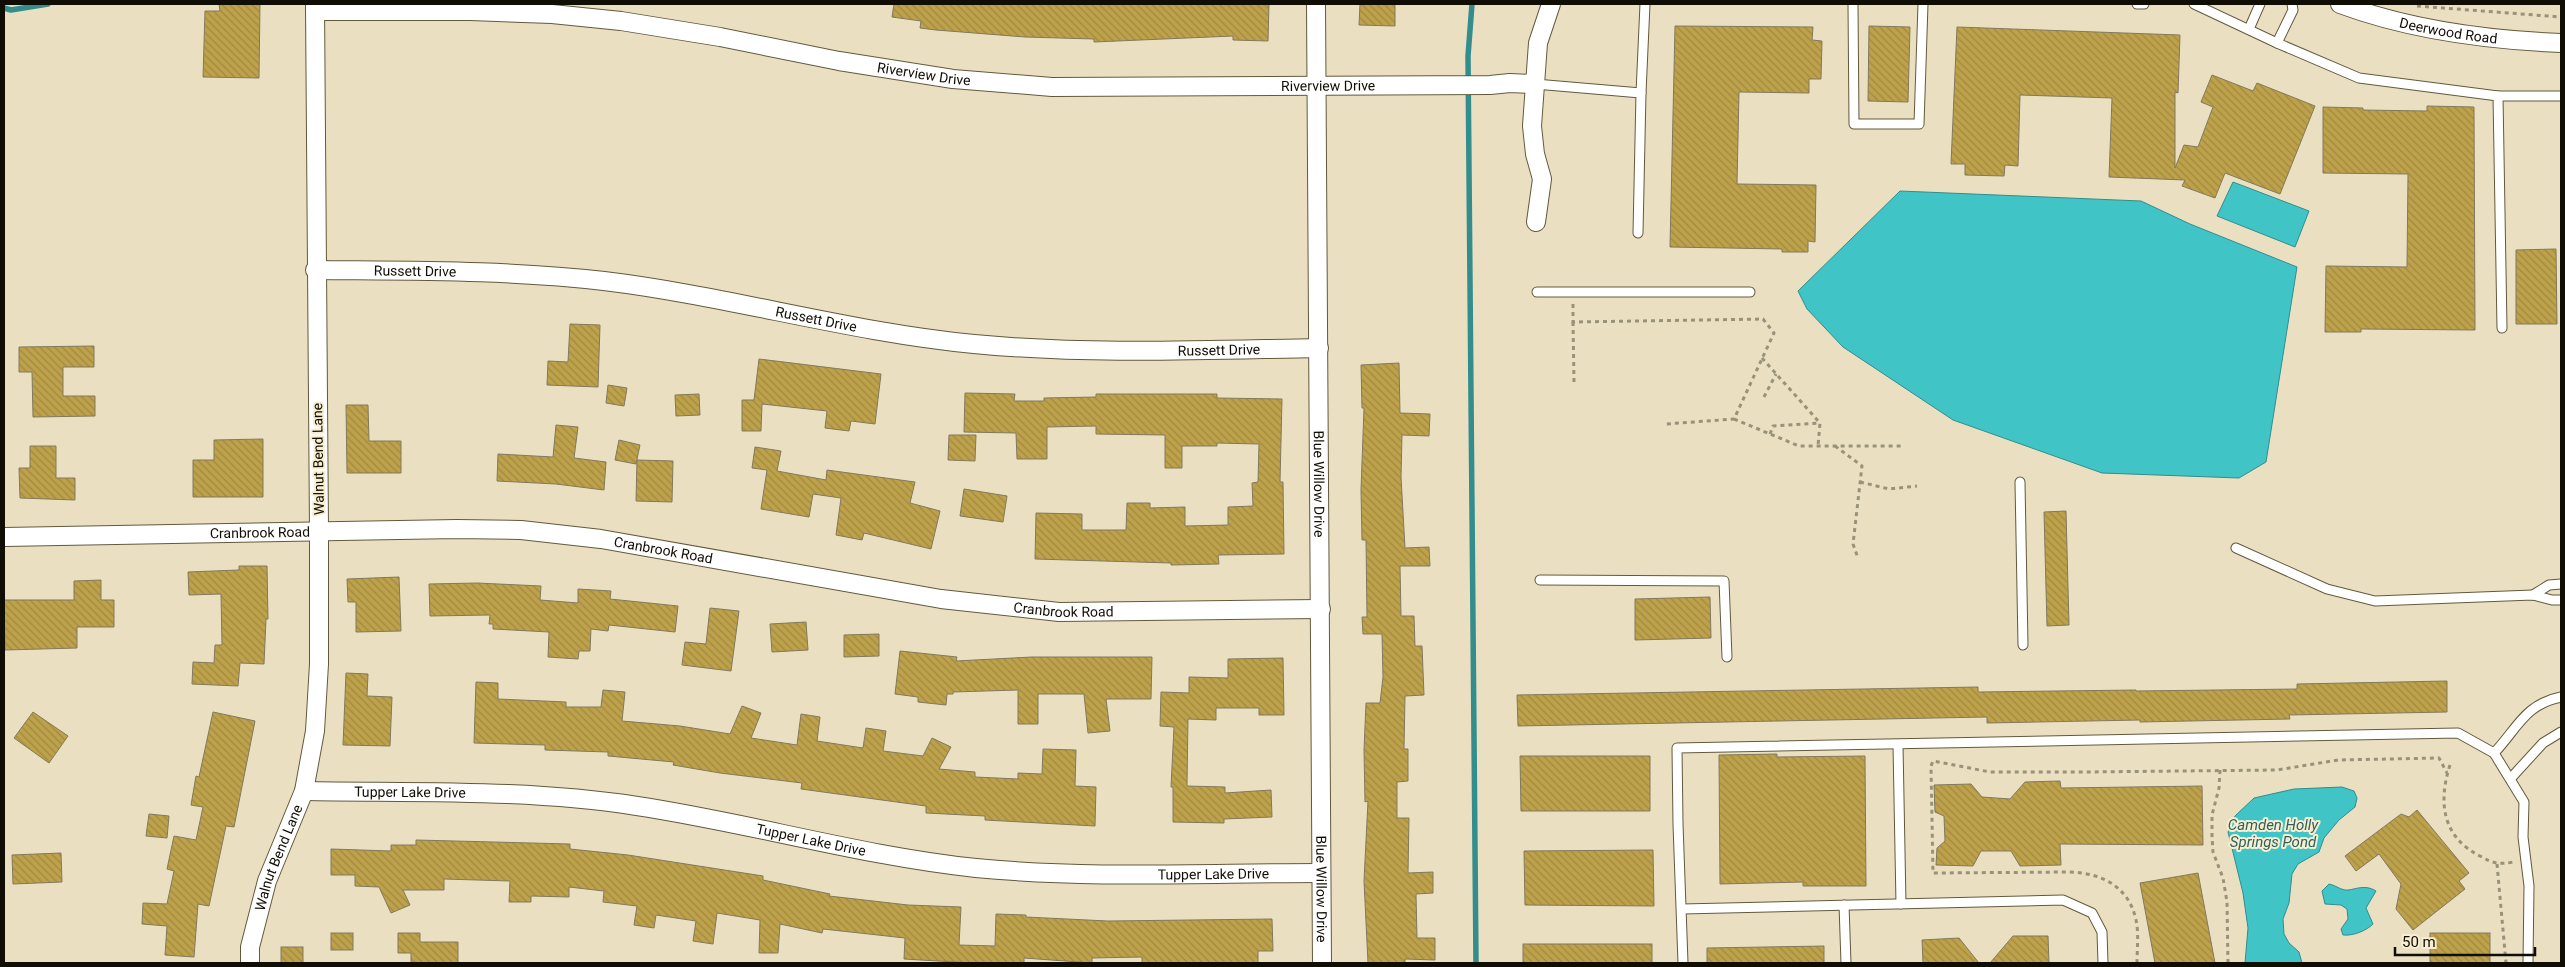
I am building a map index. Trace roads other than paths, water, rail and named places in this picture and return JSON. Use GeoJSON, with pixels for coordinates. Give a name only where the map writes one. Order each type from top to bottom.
{"type":"FeatureCollection","features":[{"type":"Feature","properties":{"kind":"street","name":"Blue Willow Drive"},"geometry":{"type":"LineString","coordinates":[[1316,4],[1322,963]]}},
{"type":"Feature","properties":{"kind":"street"},"geometry":{"type":"LineString","coordinates":[[1536,222],[1542,179],[1535,154],[1532,126],[1538,43],[1551,4]]}},
{"type":"Feature","properties":{"kind":"street","name":"Deerwood Road"},"geometry":{"type":"LineString","coordinates":[[2352,6],[2465,35],[2518,41],[2561,43]]}},
{"type":"Feature","properties":{"kind":"street","name":"Riverview Drive"},"geometry":{"type":"LineString","coordinates":[[315,8],[552,14],[620,21],[720,36],[839,62],[953,78],[1052,87],[1536,84]]}},
{"type":"Feature","properties":{"kind":"street","name":"Walnut Bend Lane"},"geometry":{"type":"LineString","coordinates":[[250,963],[250,947],[267,881],[304,791],[315,731],[319,664],[319,531],[315,270],[315,8]]}},
{"type":"Feature","properties":{"kind":"street","name":"Russett Drive"},"geometry":{"type":"LineString","coordinates":[[315,270],[497,272],[605,282],[757,306],[851,326],[973,344],[1087,352],[1319,348]]}},
{"type":"Feature","properties":{"kind":"street","name":"Cranbrook Road"},"geometry":{"type":"LineString","coordinates":[[4,536],[521,530],[601,539],[941,599],[1059,612],[1321,609]]}},
{"type":"Feature","properties":{"kind":"street","name":"Tupper Lake Drive"},"geometry":{"type":"LineString","coordinates":[[304,791],[531,795],[636,806],[873,851],[975,868],[1059,873],[1320,872]]}},
{"type":"Feature","properties":{"kind":"lane"},"geometry":{"type":"LineString","coordinates":[[1638,233],[1640,94],[1644,4]]}},
{"type":"Feature","properties":{"kind":"lane"},"geometry":{"type":"LineString","coordinates":[[1854,4],[1854,124],[1919,124],[1923,4]]}},
{"type":"Feature","properties":{"kind":"lane"},"geometry":{"type":"LineString","coordinates":[[2137,4],[2144,4]]}},
{"type":"Feature","properties":{"kind":"lane"},"geometry":{"type":"LineString","coordinates":[[2194,4],[2277,43],[2359,78],[2498,96],[2561,96]]}},
{"type":"Feature","properties":{"kind":"lane"},"geometry":{"type":"LineString","coordinates":[[2249,29],[2260,4]]}},
{"type":"Feature","properties":{"kind":"lane"},"geometry":{"type":"LineString","coordinates":[[2277,43],[2293,10],[2292,4]]}},
{"type":"Feature","properties":{"kind":"lane"},"geometry":{"type":"LineString","coordinates":[[1536,84],[1640,94]]}},
{"type":"Feature","properties":{"kind":"lane"},"geometry":{"type":"LineString","coordinates":[[2498,96],[2502,328]]}},
{"type":"Feature","properties":{"kind":"lane"},"geometry":{"type":"LineString","coordinates":[[1537,292],[1750,292]]}},
{"type":"Feature","properties":{"kind":"lane"},"geometry":{"type":"LineString","coordinates":[[2020,482],[2023,645]]}},
{"type":"Feature","properties":{"kind":"lane"},"geometry":{"type":"LineString","coordinates":[[2236,548],[2327,589],[2375,601],[2533,595],[2561,600]]}},
{"type":"Feature","properties":{"kind":"lane"},"geometry":{"type":"LineString","coordinates":[[1540,580],[1724,581],[1727,657]]}},
{"type":"Feature","properties":{"kind":"lane"},"geometry":{"type":"LineString","coordinates":[[2533,595],[2549,585],[2561,584]]}},
{"type":"Feature","properties":{"kind":"lane"},"geometry":{"type":"LineString","coordinates":[[2494,753],[2515,726],[2536,704],[2561,697]]}},
{"type":"Feature","properties":{"kind":"lane"},"geometry":{"type":"LineString","coordinates":[[2511,778],[2543,743],[2561,732]]}},
{"type":"Feature","properties":{"kind":"lane"},"geometry":{"type":"LineString","coordinates":[[1683,963],[1678,824],[1678,748],[2458,733],[2494,753],[2524,802],[2528,886],[2528,963]]}},
{"type":"Feature","properties":{"kind":"lane"},"geometry":{"type":"LineString","coordinates":[[1898,745],[1901,904]]}},
{"type":"Feature","properties":{"kind":"lane"},"geometry":{"type":"LineString","coordinates":[[1682,909],[2063,900],[2092,913],[2102,932],[2103,963]]}},
{"type":"Feature","properties":{"kind":"lane"},"geometry":{"type":"LineString","coordinates":[[1844,905],[1846,963]]}},
{"type":"Feature","properties":{"kind":"water"},"geometry":{"type":"Polygon","coordinates":[[[2233,182],[2309,211],[2295,247],[2217,216],[2233,182]]]}},
{"type":"Feature","properties":{"kind":"water"},"geometry":{"type":"Polygon","coordinates":[[[1900,191],[2141,201],[2190,224],[2297,267],[2266,462],[2239,478],[2102,473],[1953,420],[1843,347],[1807,309],[1798,291],[1900,191]]]}},
{"type":"Feature","properties":{"kind":"water","name":"Camden Holly Springs Pond"},"geometry":{"type":"Polygon","coordinates":[[[2342,787],[2354,791],[2357,798],[2355,807],[2339,820],[2324,838],[2319,852],[2298,864],[2292,874],[2289,903],[2283,919],[2284,934],[2289,943],[2299,952],[2302,963],[2245,963],[2248,928],[2243,893],[2228,832],[2235,816],[2254,798],[2294,789],[2342,787]]]}},
{"type":"Feature","properties":{"kind":"water"},"geometry":{"type":"Polygon","coordinates":[[[2329,884],[2345,890],[2363,887],[2376,891],[2366,908],[2373,924],[2367,929],[2351,935],[2343,935],[2341,929],[2348,919],[2347,909],[2341,905],[2325,904],[2322,891],[2329,884]]]}},
{"type":"Feature","properties":{"kind":"waterway"},"geometry":{"type":"LineString","coordinates":[[4,8],[11,10],[48,4]]}},
{"type":"Feature","properties":{"kind":"waterway"},"geometry":{"type":"LineString","coordinates":[[1472,4],[1468,56],[1476,963]]}}]}
